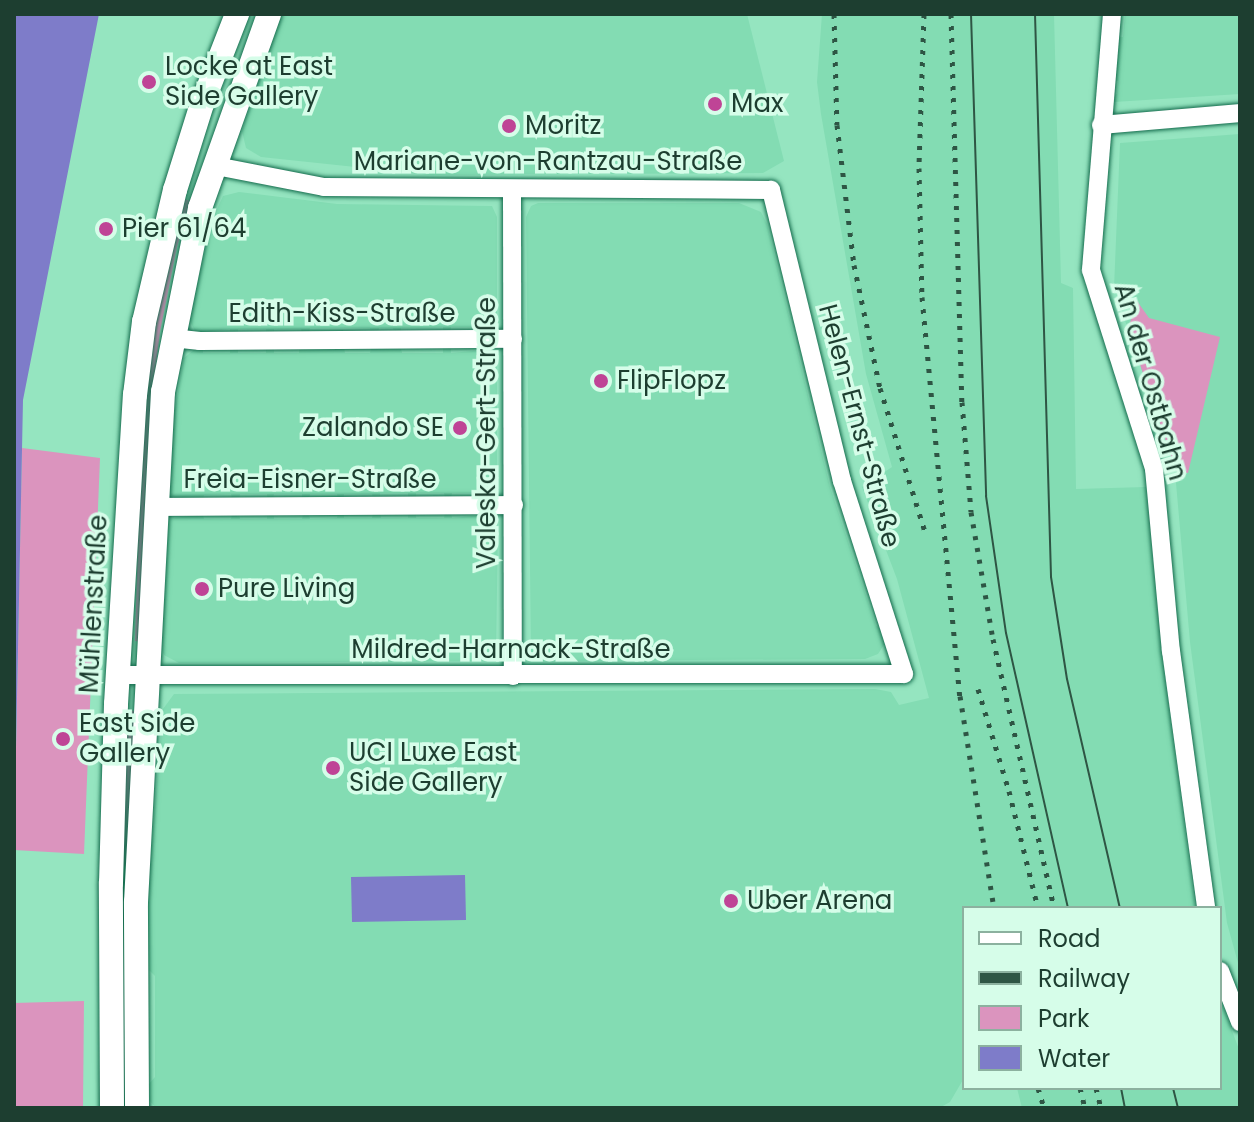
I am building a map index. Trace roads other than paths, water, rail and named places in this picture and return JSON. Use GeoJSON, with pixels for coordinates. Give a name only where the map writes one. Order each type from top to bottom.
{"type":"FeatureCollection","features":[{"type":"Feature","properties":{"kind":"main road","name":"Mühlenstraße"},"geometry":{"type":"LineString","coordinates":[[112,1108],[111,883],[118,675],[142,336],[184,156],[237,14]]}},
{"type":"Feature","properties":{"kind":"main road"},"geometry":{"type":"LineString","coordinates":[[137,1108],[136,902],[163,392],[200,208],[269,14]]}},
{"type":"Feature","properties":{"kind":"main road"},"geometry":{"type":"LineString","coordinates":[[184,156],[216,166]]}},
{"type":"Feature","properties":{"kind":"street","name":"An der Ostbahn"},"geometry":{"type":"LineString","coordinates":[[1112,14],[1091,270],[1154,469],[1171,651],[1206,906]]}},
{"type":"Feature","properties":{"kind":"street"},"geometry":{"type":"LineString","coordinates":[[1101,125],[1240,113]]}},
{"type":"Feature","properties":{"kind":"street","name":"Mariane-von-Rantzau-Straße"},"geometry":{"type":"LineString","coordinates":[[216,166],[324,187],[771,190]]}},
{"type":"Feature","properties":{"kind":"street","name":"Valeska-Gert-Straße"},"geometry":{"type":"LineString","coordinates":[[512,190],[513,676]]}},
{"type":"Feature","properties":{"kind":"street","name":"Helen-Ernst-Straße"},"geometry":{"type":"LineString","coordinates":[[771,190],[842,481],[904,674]]}},
{"type":"Feature","properties":{"kind":"street","name":"Edith-Kiss-Straße"},"geometry":{"type":"LineString","coordinates":[[172,338],[200,341],[513,339]]}},
{"type":"Feature","properties":{"kind":"street","name":"Freia-Eisner-Straße"},"geometry":{"type":"LineString","coordinates":[[156,507],[514,505]]}},
{"type":"Feature","properties":{"kind":"street","name":"Mildred-Harnack-Straße"},"geometry":{"type":"LineString","coordinates":[[118,675],[904,674]]}},
{"type":"Feature","properties":{"kind":"street"},"geometry":{"type":"LineString","coordinates":[[1222,976],[1240,1022]]}},
{"type":"Feature","properties":{"kind":"water"},"geometry":{"type":"Polygon","coordinates":[[[14,14],[99,14],[23,400],[14,847],[14,14]]]}},
{"type":"Feature","properties":{"kind":"water"},"geometry":{"type":"Polygon","coordinates":[[[465,875],[466,920],[352,922],[351,877],[465,875]]]}},
{"type":"Feature","properties":{"kind":"tram line"},"geometry":{"type":"LineString","coordinates":[[971,14],[986,496],[1006,633],[1068,906]]}},
{"type":"Feature","properties":{"kind":"tram line"},"geometry":{"type":"LineString","coordinates":[[1035,14],[1051,577],[1067,679],[1120,906]]}},
{"type":"Feature","properties":{"kind":"tram line"},"geometry":{"type":"LineString","coordinates":[[1121,1090],[1125,1108]]}},
{"type":"Feature","properties":{"kind":"tram line"},"geometry":{"type":"LineString","coordinates":[[1174,1090],[1178,1108]]}},
{"type":"Feature","properties":{"kind":"railway"},"geometry":{"type":"LineString","coordinates":[[834,14],[837,125],[854,265],[880,388],[926,535]]}},
{"type":"Feature","properties":{"kind":"railway"},"geometry":{"type":"LineString","coordinates":[[924,14],[919,168],[922,297],[960,696],[994,906]]}},
{"type":"Feature","properties":{"kind":"railway"},"geometry":{"type":"LineString","coordinates":[[951,14],[962,402],[971,512],[993,639],[1054,906]]}},
{"type":"Feature","properties":{"kind":"railway"},"geometry":{"type":"LineString","coordinates":[[978,689],[1009,791],[1038,906]]}},
{"type":"Feature","properties":{"kind":"railway"},"geometry":{"type":"LineString","coordinates":[[1039,1090],[1044,1108]]}},
{"type":"Feature","properties":{"kind":"railway"},"geometry":{"type":"LineString","coordinates":[[1080,1090],[1085,1108]]}},
{"type":"Feature","properties":{"kind":"railway"},"geometry":{"type":"LineString","coordinates":[[1096,1090],[1101,1108]]}},
{"type":"Feature","properties":{"kind":"place","name":"Locke at East Side Gallery"},"geometry":{"type":"Point","coordinates":[149,82]}},
{"type":"Feature","properties":{"kind":"place","name":"Max"},"geometry":{"type":"Point","coordinates":[715,104]}},
{"type":"Feature","properties":{"kind":"place","name":"Moritz"},"geometry":{"type":"Point","coordinates":[509,126]}},
{"type":"Feature","properties":{"kind":"place","name":"Pier 61/64"},"geometry":{"type":"Point","coordinates":[106,229]}},
{"type":"Feature","properties":{"kind":"place","name":"FlipFlopz"},"geometry":{"type":"Point","coordinates":[601,381]}},
{"type":"Feature","properties":{"kind":"place","name":"Zalando SE"},"geometry":{"type":"Point","coordinates":[460,428]}},
{"type":"Feature","properties":{"kind":"place","name":"Pure Living"},"geometry":{"type":"Point","coordinates":[202,589]}},
{"type":"Feature","properties":{"kind":"place","name":"East Side Gallery"},"geometry":{"type":"Point","coordinates":[63,739]}},
{"type":"Feature","properties":{"kind":"place","name":"UCI Luxe East Side Gallery"},"geometry":{"type":"Point","coordinates":[333,768]}},
{"type":"Feature","properties":{"kind":"place","name":"Uber Arena"},"geometry":{"type":"Point","coordinates":[731,901]}}]}
